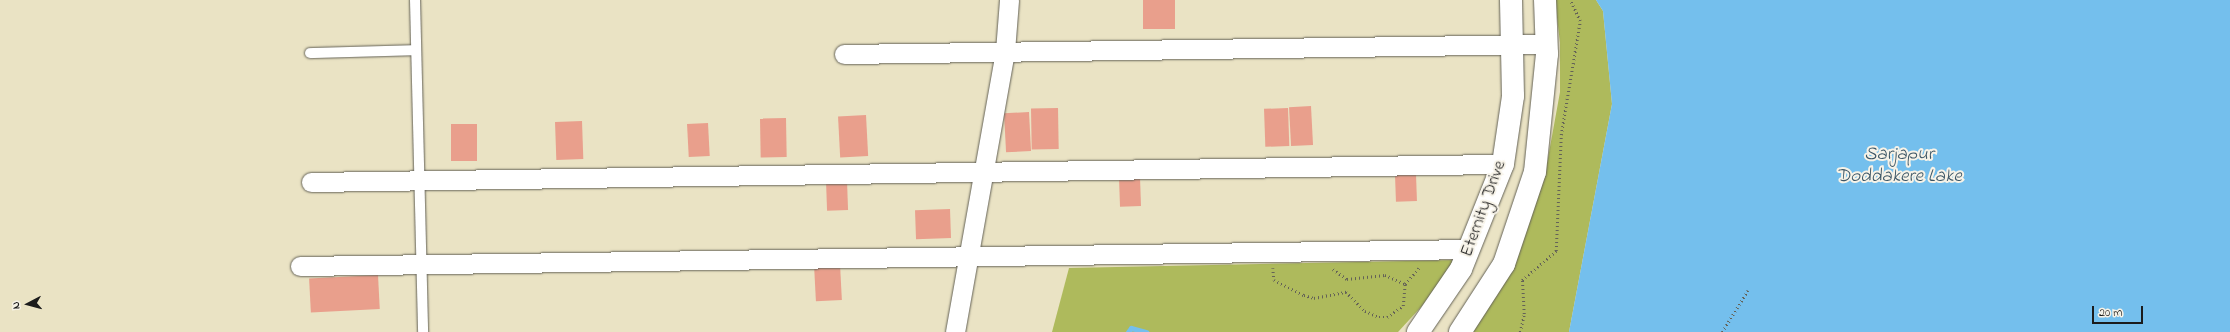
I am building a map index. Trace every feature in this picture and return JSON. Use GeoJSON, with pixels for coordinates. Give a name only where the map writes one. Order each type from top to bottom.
{"type":"FeatureCollection","features":[{"type":"Feature","properties":{"kind":"street"},"geometry":{"type":"LineString","coordinates":[[955,332],[971,255],[1005,51],[1009,0]]}},
{"type":"Feature","properties":{"kind":"street","name":"Eternity Drive"},"geometry":{"type":"LineString","coordinates":[[1418,332],[1462,269],[1503,164],[1513,96],[1511,0]]}},
{"type":"Feature","properties":{"kind":"street","name":"Eternity Drive"},"geometry":{"type":"LineString","coordinates":[[1460,332],[1504,264],[1535,172],[1546,44],[1545,0]]}},
{"type":"Feature","properties":{"kind":"street"},"geometry":{"type":"LineString","coordinates":[[844,54],[1546,44]]}},
{"type":"Feature","properties":{"kind":"street"},"geometry":{"type":"LineString","coordinates":[[311,182],[985,170],[1503,164]]}},
{"type":"Feature","properties":{"kind":"street"},"geometry":{"type":"LineString","coordinates":[[300,266],[971,255],[1469,250]]}},
{"type":"Feature","properties":{"kind":"lane"},"geometry":{"type":"LineString","coordinates":[[415,0],[423,332]]}},
{"type":"Feature","properties":{"kind":"lane"},"geometry":{"type":"LineString","coordinates":[[310,53],[416,50]]}},
{"type":"Feature","properties":{"kind":"path"},"geometry":{"type":"LineString","coordinates":[[1277,265],[1272,272],[1278,282],[1309,297],[1346,292],[1365,311],[1379,317],[1387,317],[1403,306],[1405,284],[1428,250]]}},
{"type":"Feature","properties":{"kind":"path"},"geometry":{"type":"LineString","coordinates":[[1328,267],[1347,279],[1385,275],[1405,284]]}},
{"type":"Feature","properties":{"kind":"path"},"geometry":{"type":"LineString","coordinates":[[1722,332],[1748,290]]}},
{"type":"Feature","properties":{"kind":"green space"},"geometry":{"type":"Polygon","coordinates":[[[1555,0],[1596,0],[1603,11],[1612,104],[1569,332],[1468,332],[1538,195],[1546,169],[1560,92],[1560,43],[1555,0]]]}},
{"type":"Feature","properties":{"kind":"green space"},"geometry":{"type":"Polygon","coordinates":[[[1455,260],[1422,306],[1398,332],[1052,332],[1069,268],[1455,260]]]}},
{"type":"Feature","properties":{"kind":"water","name":"Sarjapur Doddakere Lake"},"geometry":{"type":"Polygon","coordinates":[[[1596,0],[2230,0],[2230,332],[1569,332],[1612,104],[1603,11],[1596,0]]]}},
{"type":"Feature","properties":{"kind":"building"},"geometry":{"type":"Polygon","coordinates":[[[1143,0],[1175,0],[1175,29],[1143,29],[1143,0]]]}},
{"type":"Feature","properties":{"kind":"building"},"geometry":{"type":"Polygon","coordinates":[[[1311,106],[1313,145],[1291,146],[1289,107],[1311,106]]]}},
{"type":"Feature","properties":{"kind":"building"},"geometry":{"type":"Polygon","coordinates":[[[1031,108],[1058,108],[1059,149],[1032,149],[1031,108]]]}},
{"type":"Feature","properties":{"kind":"building"},"geometry":{"type":"Polygon","coordinates":[[[1288,108],[1289,146],[1265,147],[1264,109],[1288,108]]]}},
{"type":"Feature","properties":{"kind":"building"},"geometry":{"type":"Polygon","coordinates":[[[1029,112],[1031,151],[1006,152],[1004,113],[1029,112]]]}},
{"type":"Feature","properties":{"kind":"building"},"geometry":{"type":"Polygon","coordinates":[[[866,115],[868,156],[840,157],[838,116],[866,115]]]}},
{"type":"Feature","properties":{"kind":"building"},"geometry":{"type":"Polygon","coordinates":[[[760,118],[786,118],[787,157],[761,157],[760,118]]]}},
{"type":"Feature","properties":{"kind":"building"},"geometry":{"type":"Polygon","coordinates":[[[582,121],[583,159],[556,160],[555,122],[582,121]]]}},
{"type":"Feature","properties":{"kind":"building"},"geometry":{"type":"Polygon","coordinates":[[[708,123],[710,156],[689,157],[687,124],[708,123]]]}},
{"type":"Feature","properties":{"kind":"building"},"geometry":{"type":"Polygon","coordinates":[[[451,124],[477,124],[477,161],[451,161],[451,124]]]}},
{"type":"Feature","properties":{"kind":"building"},"geometry":{"type":"Polygon","coordinates":[[[1416,174],[1417,201],[1396,202],[1395,175],[1416,174]]]}},
{"type":"Feature","properties":{"kind":"building"},"geometry":{"type":"Polygon","coordinates":[[[1140,177],[1141,206],[1120,207],[1119,178],[1140,177]]]}},
{"type":"Feature","properties":{"kind":"building"},"geometry":{"type":"Polygon","coordinates":[[[847,180],[848,210],[827,211],[826,181],[847,180]]]}},
{"type":"Feature","properties":{"kind":"building"},"geometry":{"type":"Polygon","coordinates":[[[950,209],[951,238],[916,239],[915,210],[950,209]]]}},
{"type":"Feature","properties":{"kind":"building"},"geometry":{"type":"Polygon","coordinates":[[[840,264],[842,300],[816,301],[814,265],[840,264]]]}},
{"type":"Feature","properties":{"kind":"building"},"geometry":{"type":"Polygon","coordinates":[[[378,275],[380,309],[311,313],[309,279],[378,275]]]}},
{"type":"Feature","properties":{"kind":"waterway"},"geometry":{"type":"LineString","coordinates":[[1128,332],[1131,328],[1146,332]]}}]}
